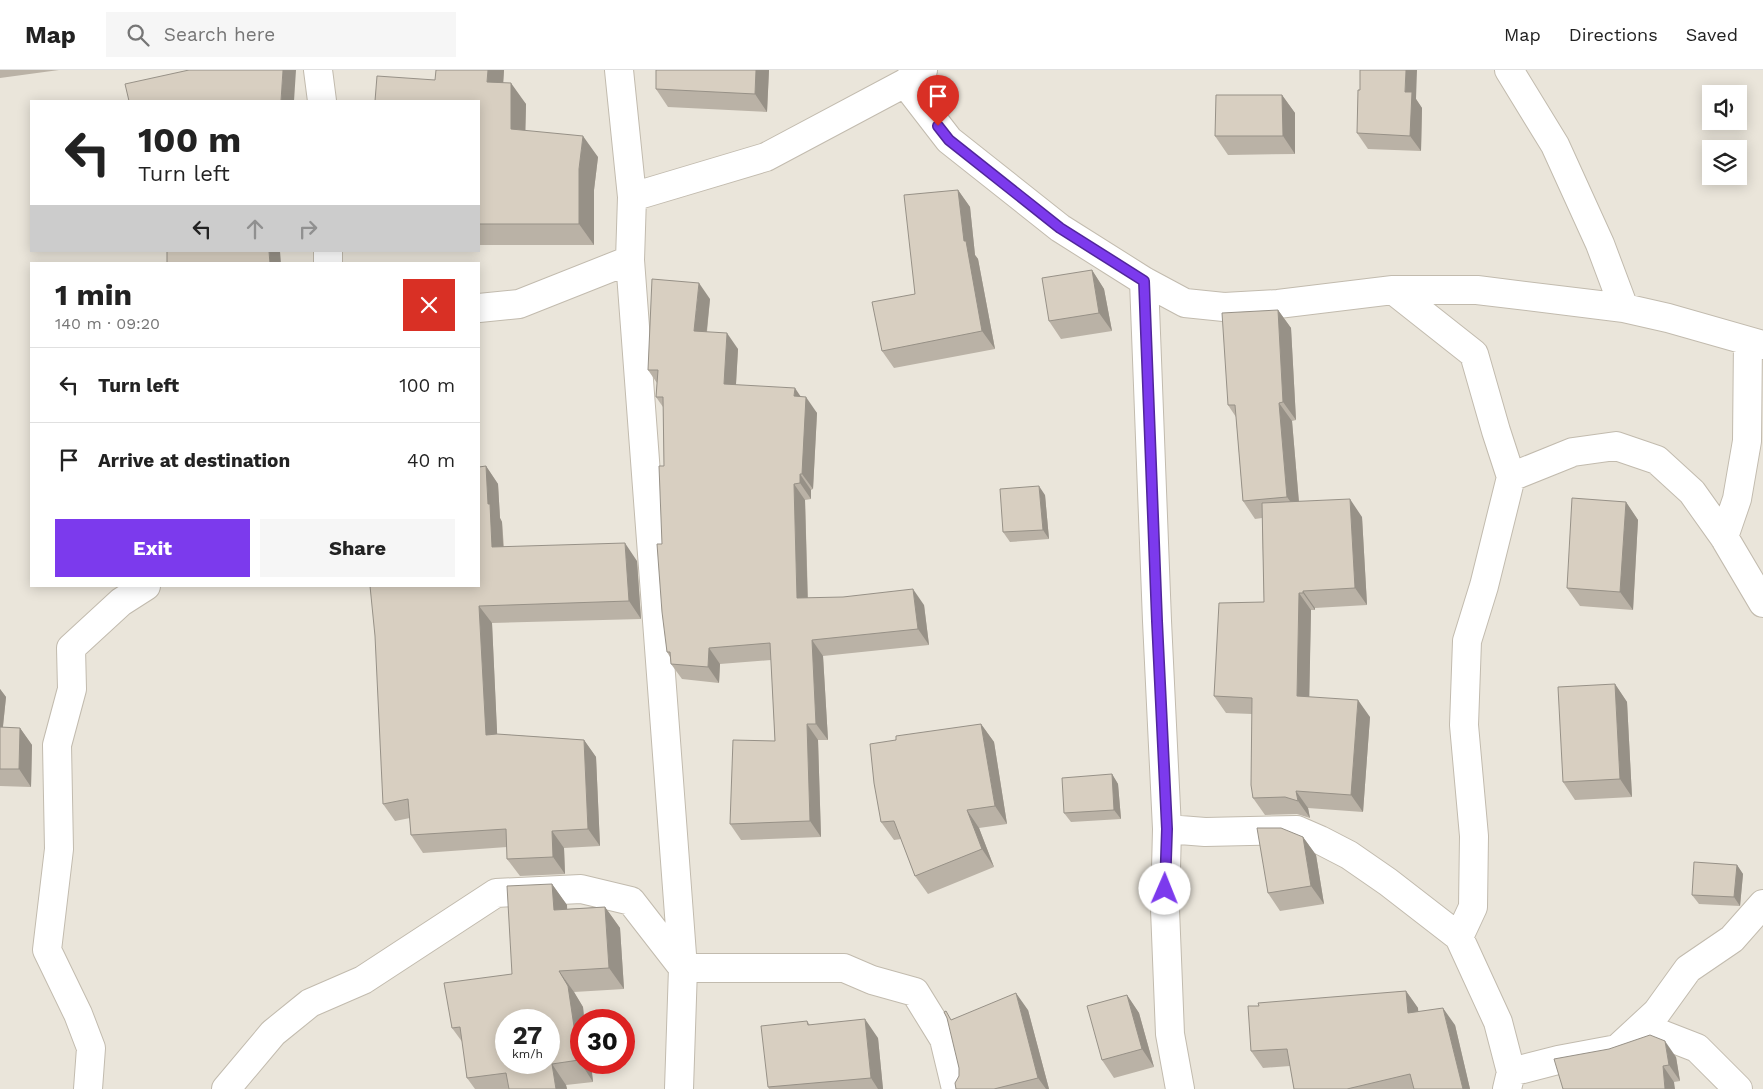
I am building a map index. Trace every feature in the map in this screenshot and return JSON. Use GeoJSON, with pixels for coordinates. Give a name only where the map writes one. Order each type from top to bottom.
{"type":"FeatureCollection","features":[{"type":"Feature","properties":{"kind":"street"},"geometry":{"type":"LineString","coordinates":[[318,70],[322,100]]}},
{"type":"Feature","properties":{"kind":"street"},"geometry":{"type":"LineString","coordinates":[[619,70],[632,197],[630,260],[683,968],[680,1089]]}},
{"type":"Feature","properties":{"kind":"street"},"geometry":{"type":"LineString","coordinates":[[1509,70],[1554,146],[1600,244],[1624,308]]}},
{"type":"Feature","properties":{"kind":"street"},"geometry":{"type":"LineString","coordinates":[[632,197],[766,157],[914,77],[949,140],[1060,228],[1144,281],[1185,303],[1224,307],[1278,304],[1393,290],[1477,290],[1624,308],[1668,318],[1755,343],[1747,440],[1737,499],[1724,537]]}},
{"type":"Feature","properties":{"kind":"street"},"geometry":{"type":"LineString","coordinates":[[480,308],[518,304],[630,260]]}},
{"type":"Feature","properties":{"kind":"street"},"geometry":{"type":"LineString","coordinates":[[1144,281],[1167,829],[1165,909],[1170,1034],[1180,1089]]}},
{"type":"Feature","properties":{"kind":"street"},"geometry":{"type":"LineString","coordinates":[[1393,290],[1474,354],[1511,477],[1484,586],[1467,641],[1464,725],[1474,836],[1473,907],[1459,937]]}},
{"type":"Feature","properties":{"kind":"street"},"geometry":{"type":"LineString","coordinates":[[1511,477],[1573,452],[1616,446],[1657,460],[1692,492],[1724,537],[1763,603]]}},
{"type":"Feature","properties":{"kind":"street"},"geometry":{"type":"LineString","coordinates":[[88,1089],[91,1048],[78,1014],[47,950],[59,849],[57,746],[72,688],[71,648],[122,602],[144,587]]}},
{"type":"Feature","properties":{"kind":"street"},"geometry":{"type":"LineString","coordinates":[[1167,829],[1205,832],[1297,830],[1349,855],[1388,882],[1459,937],[1498,1022],[1509,1080],[1558,1060],[1617,1049],[1661,1034],[1697,1048],[1738,1089]]}},
{"type":"Feature","properties":{"kind":"street"},"geometry":{"type":"LineString","coordinates":[[226,1089],[272,1032],[310,1003],[363,980],[496,893],[581,889],[631,901],[683,968]]}},
{"type":"Feature","properties":{"kind":"street"},"geometry":{"type":"LineString","coordinates":[[1617,1049],[1657,1012],[1688,969],[1732,939],[1763,904]]}},
{"type":"Feature","properties":{"kind":"street"},"geometry":{"type":"LineString","coordinates":[[683,968],[844,968],[872,980],[915,992],[944,1039],[956,1089]]}},
{"type":"Feature","properties":{"kind":"shaded area"},"geometry":{"type":"Polygon","coordinates":[[[0,70],[1763,70],[1763,1089],[0,1089],[0,70]]]}},
{"type":"Feature","properties":{"kind":"building"},"geometry":{"type":"Polygon","coordinates":[[[189,70],[283,70],[281,100],[129,100],[125,84],[189,70]]]}},
{"type":"Feature","properties":{"kind":"building"},"geometry":{"type":"Polygon","coordinates":[[[436,70],[488,70],[487,82],[511,83],[511,129],[583,136],[579,169],[579,224],[480,224],[480,100],[375,100],[377,76],[435,80],[436,70]]]}},
{"type":"Feature","properties":{"kind":"building"},"geometry":{"type":"Polygon","coordinates":[[[656,70],[756,70],[755,94],[656,89],[656,70]]]}},
{"type":"Feature","properties":{"kind":"building"},"geometry":{"type":"Polygon","coordinates":[[[1360,70],[1406,70],[1405,92],[1412,92],[1410,136],[1357,133],[1360,70]]]}},
{"type":"Feature","properties":{"kind":"building"},"geometry":{"type":"Polygon","coordinates":[[[1216,95],[1282,95],[1283,136],[1215,136],[1216,95]]]}},
{"type":"Feature","properties":{"kind":"building"},"geometry":{"type":"Polygon","coordinates":[[[958,190],[964,241],[966,241],[982,331],[882,351],[872,302],[915,294],[904,195],[958,190]]]}},
{"type":"Feature","properties":{"kind":"building"},"geometry":{"type":"Polygon","coordinates":[[[167,252],[269,252],[270,262],[167,262],[167,252]]]}},
{"type":"Feature","properties":{"kind":"building"},"geometry":{"type":"Polygon","coordinates":[[[1092,270],[1099,313],[1049,321],[1042,278],[1092,270]]]}},
{"type":"Feature","properties":{"kind":"building"},"geometry":{"type":"Polygon","coordinates":[[[652,279],[699,283],[694,331],[727,333],[724,384],[795,388],[794,396],[806,397],[802,474],[800,474],[800,483],[794,484],[797,598],[843,597],[913,589],[918,629],[812,640],[816,724],[807,724],[810,821],[730,824],[733,740],[775,741],[770,643],[709,648],[708,667],[671,664],[670,652],[667,652],[657,544],[662,544],[659,466],[664,466],[663,397],[656,397],[658,370],[648,370],[652,279]]]}},
{"type":"Feature","properties":{"kind":"building"},"geometry":{"type":"Polygon","coordinates":[[[1278,310],[1283,402],[1279,403],[1287,497],[1243,501],[1235,405],[1228,405],[1222,313],[1278,310]]]}},
{"type":"Feature","properties":{"kind":"building"},"geometry":{"type":"Polygon","coordinates":[[[486,466],[492,547],[625,543],[629,601],[479,606],[486,735],[497,734],[584,740],[588,829],[552,831],[553,857],[507,859],[506,829],[411,835],[408,799],[383,804],[375,636],[370,587],[480,587],[480,467],[486,466]]]}},
{"type":"Feature","properties":{"kind":"building"},"geometry":{"type":"Polygon","coordinates":[[[1039,486],[1043,530],[1003,532],[1000,489],[1039,486]]]}},
{"type":"Feature","properties":{"kind":"building"},"geometry":{"type":"Polygon","coordinates":[[[1572,498],[1626,502],[1620,592],[1567,588],[1572,498]]]}},
{"type":"Feature","properties":{"kind":"building"},"geometry":{"type":"Polygon","coordinates":[[[1350,499],[1355,588],[1303,591],[1303,593],[1299,593],[1297,696],[1358,700],[1351,795],[1296,791],[1298,801],[1285,797],[1253,798],[1251,785],[1252,698],[1214,696],[1219,603],[1264,602],[1262,503],[1350,499]]]}},
{"type":"Feature","properties":{"kind":"building"},"geometry":{"type":"Polygon","coordinates":[[[1615,684],[1620,779],[1563,782],[1558,687],[1615,684]]]}},
{"type":"Feature","properties":{"kind":"building"},"geometry":{"type":"Polygon","coordinates":[[[981,724],[995,806],[967,810],[982,849],[915,876],[894,821],[881,822],[870,744],[896,740],[896,736],[981,724]]]}},
{"type":"Feature","properties":{"kind":"building"},"geometry":{"type":"Polygon","coordinates":[[[0,727],[20,728],[19,769],[0,769],[0,727]]]}},
{"type":"Feature","properties":{"kind":"building"},"geometry":{"type":"Polygon","coordinates":[[[1112,774],[1114,810],[1064,813],[1062,778],[1112,774]]]}},
{"type":"Feature","properties":{"kind":"building"},"geometry":{"type":"Polygon","coordinates":[[[1257,828],[1281,828],[1303,837],[1311,886],[1268,893],[1257,828]]]}},
{"type":"Feature","properties":{"kind":"building"},"geometry":{"type":"Polygon","coordinates":[[[1694,862],[1737,865],[1734,897],[1692,895],[1694,862]]]}},
{"type":"Feature","properties":{"kind":"building"},"geometry":{"type":"Polygon","coordinates":[[[552,884],[554,910],[605,907],[609,968],[559,971],[568,986],[571,1009],[570,1061],[560,1063],[560,1009],[495,1009],[495,1074],[498,1074],[467,1078],[460,1027],[452,1028],[444,983],[512,974],[507,886],[552,884]]]}},
{"type":"Feature","properties":{"kind":"building"},"geometry":{"type":"Polygon","coordinates":[[[1406,991],[1408,1013],[1443,1008],[1463,1089],[1414,1089],[1410,1074],[1347,1089],[1294,1089],[1287,1049],[1251,1051],[1248,1006],[1259,1006],[1258,1003],[1406,991]]]}},
{"type":"Feature","properties":{"kind":"building"},"geometry":{"type":"Polygon","coordinates":[[[1016,993],[1038,1078],[994,1089],[956,1089],[955,1083],[959,1076],[959,1068],[944,1012],[946,1011],[951,1020],[1016,993]]]}},
{"type":"Feature","properties":{"kind":"building"},"geometry":{"type":"Polygon","coordinates":[[[1127,995],[1142,1049],[1102,1060],[1087,1006],[1127,995]]]}},
{"type":"Feature","properties":{"kind":"building"},"geometry":{"type":"Polygon","coordinates":[[[865,1019],[871,1078],[768,1087],[761,1026],[807,1021],[808,1025],[865,1019]]]}},
{"type":"Feature","properties":{"kind":"building"},"geometry":{"type":"Polygon","coordinates":[[[1650,1035],[1665,1041],[1669,1065],[1663,1066],[1665,1089],[1563,1089],[1554,1059],[1609,1049],[1650,1035]]]}},
{"type":"Feature","properties":{"kind":"building"},"geometry":{"type":"Polygon","coordinates":[[[506,1074],[554,1074],[556,1089],[509,1089],[506,1074]]]}},
{"type":"Feature","properties":{"kind":"route"},"geometry":{"type":"LineString","coordinates":[[938,126],[949,140],[1060,228],[1144,281],[1167,829],[1165,889]]}}]}
